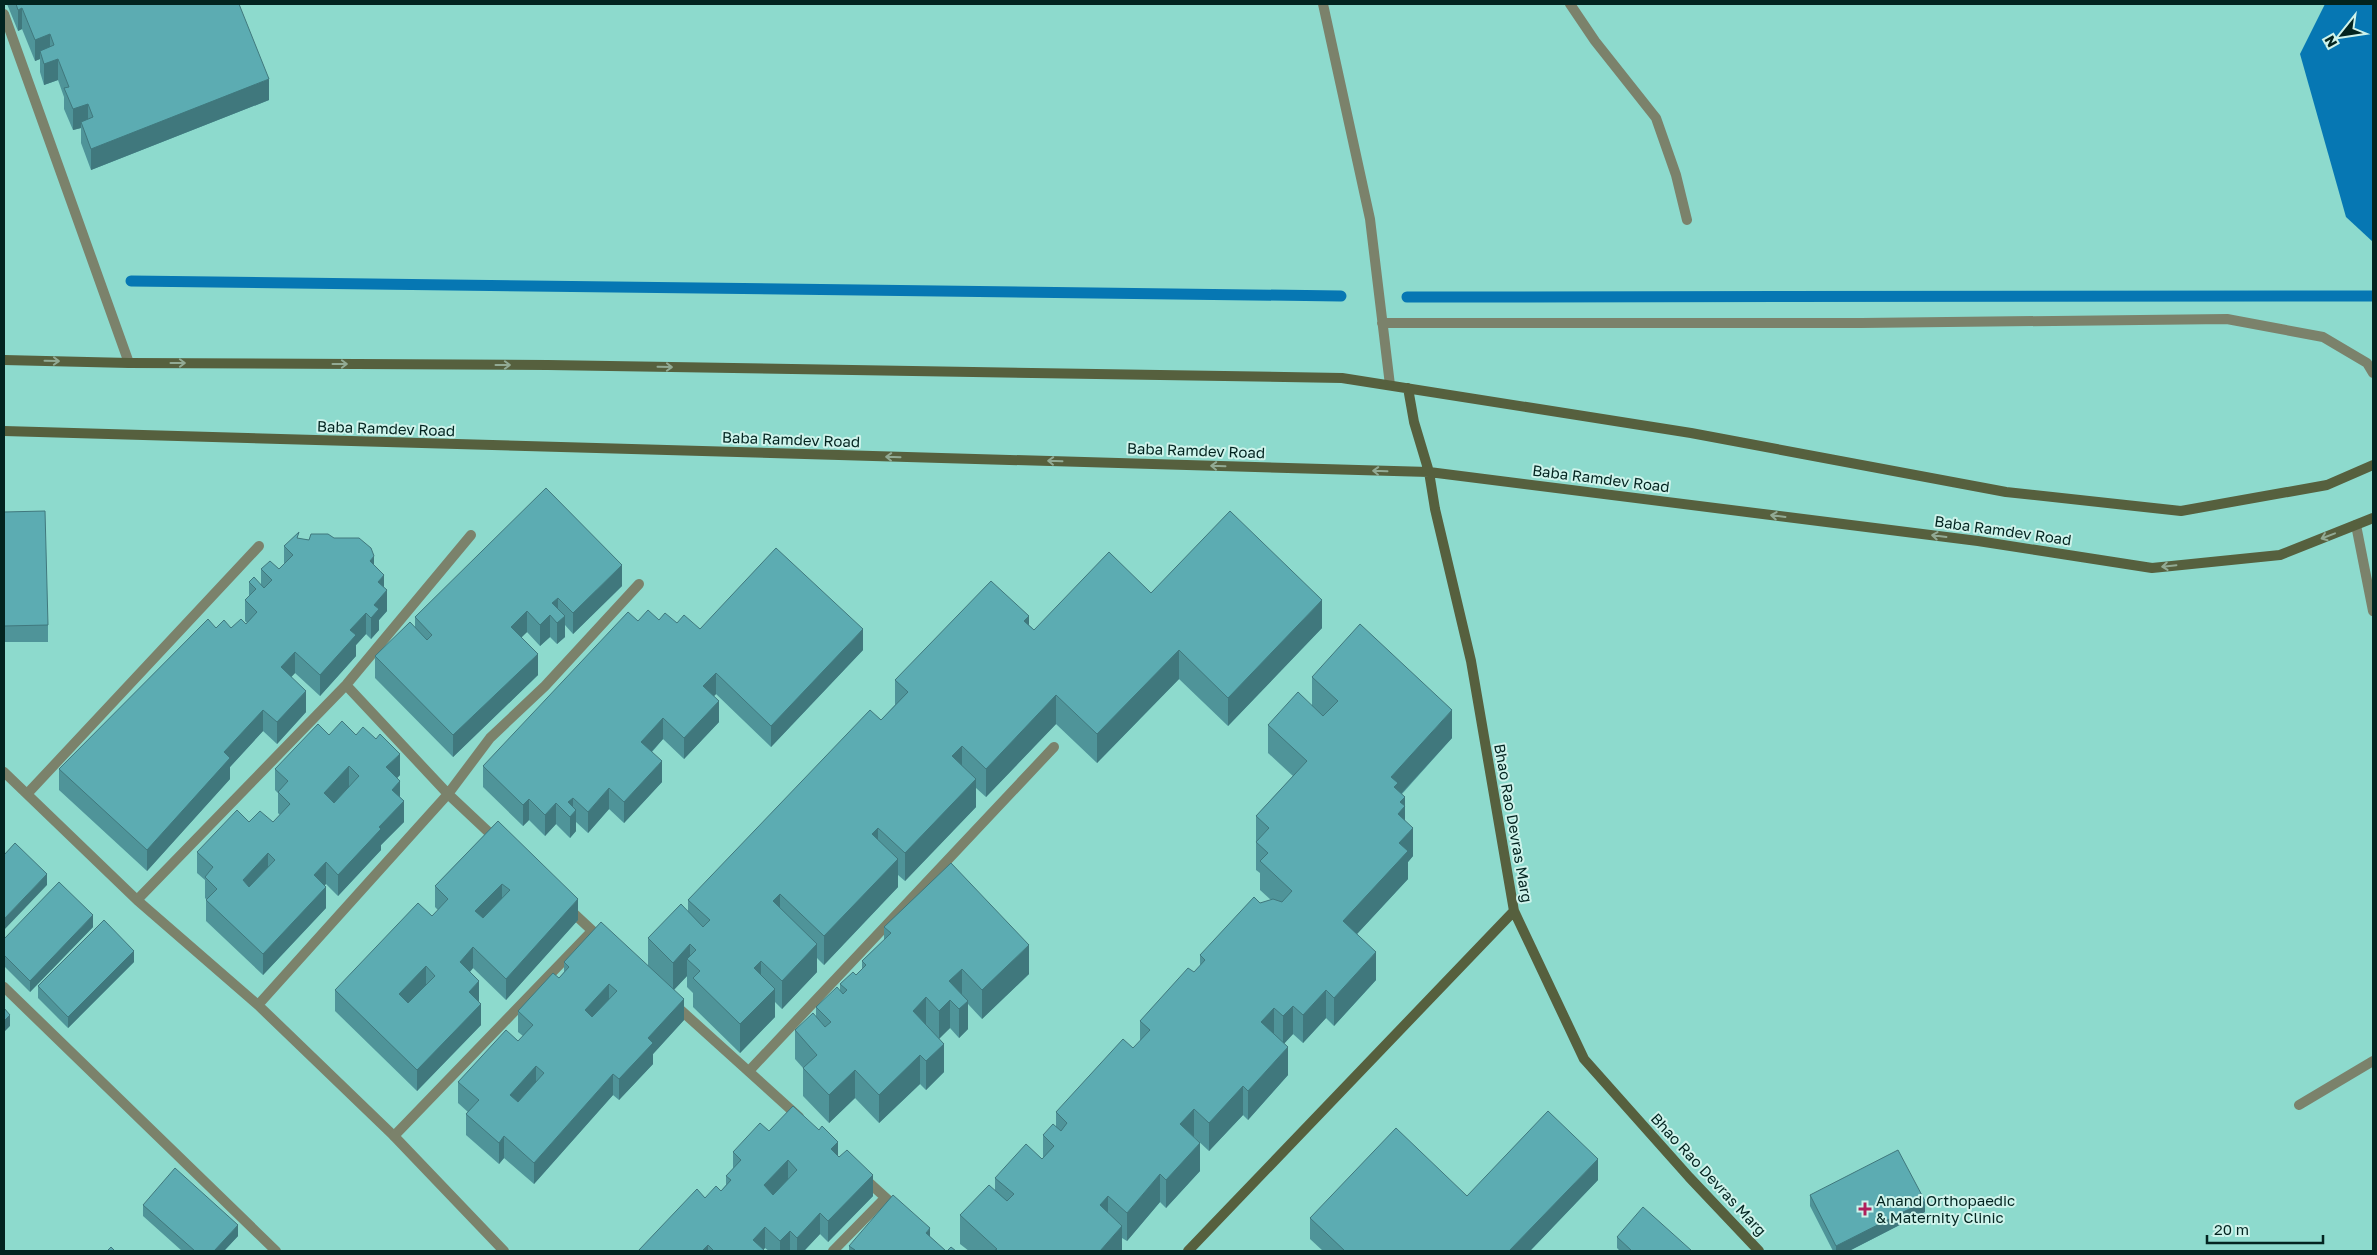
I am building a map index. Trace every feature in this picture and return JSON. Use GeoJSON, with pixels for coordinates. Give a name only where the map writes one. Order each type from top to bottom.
{"type":"FeatureCollection","features":[{"type":"Feature","properties":{"kind":"street"},"geometry":{"type":"LineString","coordinates":[[1323,4],[1370,219],[1390,385]]}},
{"type":"Feature","properties":{"kind":"street"},"geometry":{"type":"LineString","coordinates":[[1570,4],[1595,42],[1656,118],[1676,175],[1686,220]]}},
{"type":"Feature","properties":{"kind":"street"},"geometry":{"type":"LineString","coordinates":[[4,14],[129,363]]}},
{"type":"Feature","properties":{"kind":"street"},"geometry":{"type":"LineString","coordinates":[[1382,323],[1861,323],[2227,319],[2323,337],[2367,363],[2373,373]]}},
{"type":"Feature","properties":{"kind":"street"},"geometry":{"type":"LineString","coordinates":[[4,360],[129,363],[538,365],[1342,378],[1691,433],[2006,492],[2181,511],[2327,485],[2373,465]]}},
{"type":"Feature","properties":{"kind":"street","name":"Bhao Rao Devras Marg"},"geometry":{"type":"LineString","coordinates":[[1408,388],[1414,422],[1429,472],[1435,509],[1471,661],[1514,912],[1584,1059],[1689,1177],[1759,1251]]}},
{"type":"Feature","properties":{"kind":"street","name":"Baba Ramdev Road"},"geometry":{"type":"LineString","coordinates":[[4,430],[1429,472],[1978,541],[2152,568],[2280,555],[2373,518]]}},
{"type":"Feature","properties":{"kind":"street"},"geometry":{"type":"LineString","coordinates":[[2356,525],[2373,611]]}},
{"type":"Feature","properties":{"kind":"street"},"geometry":{"type":"LineString","coordinates":[[137,900],[346,685],[471,535]]}},
{"type":"Feature","properties":{"kind":"street"},"geometry":{"type":"LineString","coordinates":[[27,794],[259,546]]}},
{"type":"Feature","properties":{"kind":"street"},"geometry":{"type":"LineString","coordinates":[[258,1005],[448,794],[490,738],[545,686],[639,584]]}},
{"type":"Feature","properties":{"kind":"street"},"geometry":{"type":"LineString","coordinates":[[346,685],[448,794],[506,849]]}},
{"type":"Feature","properties":{"kind":"street"},"geometry":{"type":"LineString","coordinates":[[749,1070],[1054,747]]}},
{"type":"Feature","properties":{"kind":"street"},"geometry":{"type":"LineString","coordinates":[[4,772],[137,900],[258,1005],[394,1136],[504,1251]]}},
{"type":"Feature","properties":{"kind":"street"},"geometry":{"type":"LineString","coordinates":[[563,904],[606,944]]}},
{"type":"Feature","properties":{"kind":"street"},"geometry":{"type":"LineString","coordinates":[[1188,1251],[1514,912]]}},
{"type":"Feature","properties":{"kind":"street"},"geometry":{"type":"LineString","coordinates":[[394,1136],[592,931]]}},
{"type":"Feature","properties":{"kind":"street"},"geometry":{"type":"LineString","coordinates":[[4,987],[276,1251]]}},
{"type":"Feature","properties":{"kind":"street"},"geometry":{"type":"LineString","coordinates":[[663,994],[749,1070],[806,1124]]}},
{"type":"Feature","properties":{"kind":"street"},"geometry":{"type":"LineString","coordinates":[[2299,1104],[2373,1062]]}},
{"type":"Feature","properties":{"kind":"street"},"geometry":{"type":"LineString","coordinates":[[856,1171],[907,1218]]}},
{"type":"Feature","properties":{"kind":"street"},"geometry":{"type":"LineString","coordinates":[[833,1251],[885,1198]]}},
{"type":"Feature","properties":{"kind":"water"},"geometry":{"type":"Polygon","coordinates":[[[2325,4],[2373,4],[2373,242],[2346,217],[2300,54],[2325,4]]]}},
{"type":"Feature","properties":{"kind":"building"},"geometry":{"type":"Polygon","coordinates":[[[16,4],[239,4],[269,79],[91,149],[81,122],[93,117],[88,104],[73,109],[64,88],[69,87],[58,59],[44,64],[40,51],[54,45],[50,34],[35,40],[22,8],[18,10],[16,4]]]}},
{"type":"Feature","properties":{"kind":"building"},"geometry":{"type":"Polygon","coordinates":[[[546,488],[622,565],[573,613],[558,598],[552,603],[565,616],[557,623],[550,615],[540,625],[527,611],[511,627],[538,654],[453,735],[375,656],[410,622],[427,640],[432,635],[415,617],[546,488]]]}},
{"type":"Feature","properties":{"kind":"building"},"geometry":{"type":"Polygon","coordinates":[[[45,511],[48,625],[4,626],[4,512],[45,511]]]}},
{"type":"Feature","properties":{"kind":"building"},"geometry":{"type":"Polygon","coordinates":[[[1230,511],[1322,600],[1228,698],[1179,650],[1097,734],[1056,695],[986,769],[962,746],[952,756],[976,779],[905,853],[878,828],[872,834],[898,859],[824,936],[780,894],[773,901],[817,944],[782,981],[761,961],[754,968],[775,989],[740,1024],[693,978],[700,971],[687,959],[696,950],[690,944],[673,963],[648,938],[681,904],[703,927],[710,920],[688,900],[870,710],[881,720],[908,692],[895,680],[991,581],[1029,616],[1024,621],[1034,630],[1109,552],[1151,593],[1230,511]]]}},
{"type":"Feature","properties":{"kind":"building"},"geometry":{"type":"Polygon","coordinates":[[[299,532],[297,538],[309,540],[311,534],[328,534],[334,538],[359,538],[371,548],[374,556],[370,561],[384,575],[378,582],[387,590],[374,605],[379,609],[371,618],[366,613],[350,630],[356,635],[320,675],[295,652],[281,667],[306,691],[277,722],[263,710],[224,752],[230,758],[147,850],[59,769],[208,619],[216,628],[224,620],[231,628],[241,619],[246,624],[257,612],[245,600],[256,589],[249,582],[254,577],[264,588],[272,580],[261,569],[270,561],[279,569],[293,555],[284,546],[299,532]]]}},
{"type":"Feature","properties":{"kind":"building"},"geometry":{"type":"Polygon","coordinates":[[[776,548],[863,629],[771,726],[716,673],[703,686],[719,701],[684,738],[663,718],[641,742],[662,761],[624,802],[609,788],[588,812],[573,798],[568,802],[576,810],[570,817],[556,803],[545,815],[529,799],[523,805],[483,766],[628,612],[638,621],[648,610],[659,620],[665,613],[677,623],[684,615],[700,629],[776,548]]]}},
{"type":"Feature","properties":{"kind":"building"},"geometry":{"type":"Polygon","coordinates":[[[1360,624],[1452,710],[1391,777],[1398,783],[1394,787],[1405,797],[1400,802],[1405,806],[1398,814],[1413,828],[1399,843],[1408,851],[1343,921],[1376,952],[1334,998],[1326,990],[1303,1015],[1293,1006],[1283,1016],[1274,1008],[1261,1022],[1288,1047],[1248,1091],[1243,1086],[1209,1123],[1194,1109],[1180,1124],[1200,1143],[1166,1180],[1160,1174],[1127,1213],[1108,1196],[1100,1205],[1122,1226],[1100,1251],[994,1251],[997,1249],[960,1215],[989,1185],[1007,1201],[1014,1194],[995,1178],[1026,1144],[1042,1159],[1054,1146],[1043,1135],[1053,1124],[1061,1131],[1067,1123],[1056,1112],[1123,1039],[1133,1048],[1150,1030],[1140,1021],[1188,968],[1194,972],[1205,960],[1200,955],[1254,897],[1260,903],[1273,899],[1282,902],[1292,891],[1260,861],[1268,853],[1256,842],[1269,828],[1256,816],[1307,761],[1268,725],[1298,692],[1323,716],[1338,701],[1312,677],[1360,624]]]}},
{"type":"Feature","properties":{"kind":"building"},"geometry":{"type":"Polygon","coordinates":[[[342,721],[356,735],[363,727],[376,739],[380,734],[400,754],[386,767],[400,781],[392,790],[404,801],[338,875],[326,862],[314,875],[326,887],[263,954],[206,900],[217,889],[205,877],[213,867],[197,852],[237,810],[249,822],[260,811],[273,822],[290,804],[278,792],[288,781],[275,769],[318,724],[329,735],[342,721]],[[349,766],[324,793],[334,803],[359,776],[349,766]],[[268,853],[243,880],[249,887],[275,860],[268,853]]]}},
{"type":"Feature","properties":{"kind":"building"},"geometry":{"type":"Polygon","coordinates":[[[498,821],[578,899],[506,979],[473,947],[460,962],[479,981],[469,992],[481,1004],[417,1070],[335,990],[418,903],[432,916],[448,899],[435,886],[498,821]],[[502,884],[475,911],[483,918],[510,890],[502,884]],[[426,966],[399,994],[408,1003],[435,976],[426,966]]]}},
{"type":"Feature","properties":{"kind":"building"},"geometry":{"type":"Polygon","coordinates":[[[15,843],[47,874],[4,919],[4,855],[15,843]]]}},
{"type":"Feature","properties":{"kind":"building"},"geometry":{"type":"Polygon","coordinates":[[[951,863],[1029,945],[982,990],[962,969],[949,981],[968,1001],[959,1009],[950,1000],[939,1011],[926,997],[913,1011],[944,1044],[926,1061],[920,1055],[879,1095],[855,1070],[829,1095],[803,1068],[817,1055],[795,1030],[813,1013],[825,1027],[831,1022],[816,1007],[837,987],[843,994],[847,990],[840,984],[853,972],[856,975],[866,965],[862,961],[891,933],[884,927],[951,863]]]}},
{"type":"Feature","properties":{"kind":"building"},"geometry":{"type":"Polygon","coordinates":[[[59,882],[93,915],[30,981],[4,955],[4,939],[59,882]]]}},
{"type":"Feature","properties":{"kind":"building"},"geometry":{"type":"Polygon","coordinates":[[[104,920],[134,951],[68,1017],[38,986],[104,920]]]}},
{"type":"Feature","properties":{"kind":"building"},"geometry":{"type":"Polygon","coordinates":[[[601,922],[684,999],[648,1038],[653,1043],[619,1079],[613,1074],[534,1163],[504,1136],[499,1143],[466,1114],[479,1100],[458,1082],[506,1030],[518,1041],[533,1025],[518,1011],[553,973],[559,978],[569,967],[564,962],[601,922]],[[609,984],[585,1010],[592,1017],[617,991],[609,984]],[[536,1066],[510,1095],[518,1102],[544,1073],[536,1066]]]}},
{"type":"Feature","properties":{"kind":"building"},"geometry":{"type":"Polygon","coordinates":[[[4,1008],[10,1015],[4,1021],[4,1008]]]}},
{"type":"Feature","properties":{"kind":"building"},"geometry":{"type":"Polygon","coordinates":[[[793,1106],[819,1130],[822,1126],[838,1142],[831,1149],[839,1157],[847,1150],[873,1175],[828,1221],[820,1213],[797,1238],[790,1231],[780,1241],[765,1227],[753,1240],[765,1251],[714,1251],[708,1245],[702,1251],[638,1251],[697,1189],[705,1198],[716,1186],[721,1191],[731,1180],[726,1176],[741,1160],[733,1152],[760,1123],[769,1131],[793,1106]],[[788,1160],[764,1185],[773,1195],[797,1170],[788,1160]]]}},
{"type":"Feature","properties":{"kind":"building"},"geometry":{"type":"Polygon","coordinates":[[[1548,1111],[1598,1159],[1509,1251],[1345,1251],[1310,1218],[1396,1128],[1467,1196],[1548,1111]]]}},
{"type":"Feature","properties":{"kind":"building"},"geometry":{"type":"Polygon","coordinates":[[[1898,1150],[1925,1201],[1836,1246],[1810,1195],[1898,1150]]]}},
{"type":"Feature","properties":{"kind":"building"},"geometry":{"type":"Polygon","coordinates":[[[175,1168],[238,1225],[214,1251],[195,1251],[143,1205],[175,1168]]]}},
{"type":"Feature","properties":{"kind":"building"},"geometry":{"type":"Polygon","coordinates":[[[893,1195],[930,1228],[926,1233],[946,1251],[854,1251],[849,1246],[893,1195]]]}},
{"type":"Feature","properties":{"kind":"building"},"geometry":{"type":"Polygon","coordinates":[[[1643,1207],[1692,1251],[1632,1251],[1617,1237],[1643,1207]]]}},
{"type":"Feature","properties":{"kind":"building"},"geometry":{"type":"Polygon","coordinates":[[[111,1247],[115,1251],[107,1251],[111,1247]]]}},
{"type":"Feature","properties":{"kind":"building"},"geometry":{"type":"Polygon","coordinates":[[[951,1247],[956,1251],[947,1251],[951,1247]]]}},
{"type":"Feature","properties":{"kind":"waterway"},"geometry":{"type":"LineString","coordinates":[[131,281],[1341,296]]}},
{"type":"Feature","properties":{"kind":"waterway"},"geometry":{"type":"LineString","coordinates":[[1407,297],[2373,296]]}},
{"type":"Feature","properties":{"kind":"place","name":"Anand Orthopaedic & Maternity Clinic"},"geometry":{"type":"Point","coordinates":[1865,1209]}}]}
